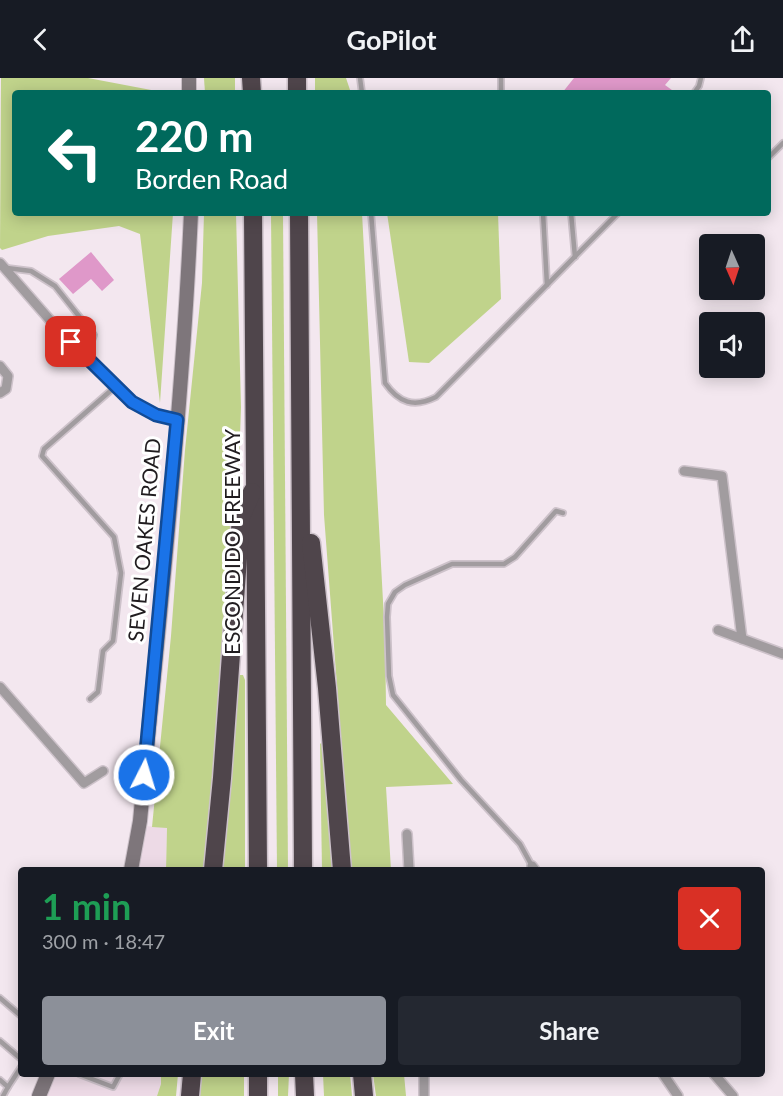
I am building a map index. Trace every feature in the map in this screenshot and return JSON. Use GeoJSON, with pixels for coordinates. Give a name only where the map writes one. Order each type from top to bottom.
{"type":"FeatureCollection","features":[{"type":"Feature","properties":{"kind":"highway","name":"ESCONDIDO FREEWAY"},"geometry":{"type":"LineString","coordinates":[[253,216],[258,867]]}},
{"type":"Feature","properties":{"kind":"highway"},"geometry":{"type":"LineString","coordinates":[[299,216],[303,867]]}},
{"type":"Feature","properties":{"kind":"highway"},"geometry":{"type":"LineString","coordinates":[[301,464],[327,687],[342,867]]}},
{"type":"Feature","properties":{"kind":"highway"},"geometry":{"type":"LineString","coordinates":[[213,867],[241,517],[255,484]]}},
{"type":"Feature","properties":{"kind":"highway"},"geometry":{"type":"LineString","coordinates":[[190,1096],[192,1077]]}},
{"type":"Feature","properties":{"kind":"highway"},"geometry":{"type":"LineString","coordinates":[[258,1077],[258,1096]]}},
{"type":"Feature","properties":{"kind":"highway"},"geometry":{"type":"LineString","coordinates":[[304,1077],[305,1096]]}},
{"type":"Feature","properties":{"kind":"highway"},"geometry":{"type":"LineString","coordinates":[[362,1077],[364,1096]]}},
{"type":"Feature","properties":{"kind":"street","name":"SEVEN OAKES ROAD"},"geometry":{"type":"LineString","coordinates":[[132,867],[140,821],[177,420],[189,277],[191,216]]}},
{"type":"Feature","properties":{"kind":"street"},"geometry":{"type":"LineString","coordinates":[[2,265],[56,327],[132,402],[156,415],[177,420]]}},
{"type":"Feature","properties":{"kind":"street"},"geometry":{"type":"LineString","coordinates":[[0,366],[8,376],[3,391]]}},
{"type":"Feature","properties":{"kind":"street"},"geometry":{"type":"LineString","coordinates":[[684,471],[722,476],[742,639]]}},
{"type":"Feature","properties":{"kind":"street"},"geometry":{"type":"LineString","coordinates":[[718,630],[783,654]]}},
{"type":"Feature","properties":{"kind":"street"},"geometry":{"type":"LineString","coordinates":[[0,687],[84,783],[103,771]]}},
{"type":"Feature","properties":{"kind":"street"},"geometry":{"type":"LineString","coordinates":[[407,834],[409,867]]}},
{"type":"Feature","properties":{"kind":"street"},"geometry":{"type":"LineString","coordinates":[[39,1096],[46,1077]]}},
{"type":"Feature","properties":{"kind":"street"},"geometry":{"type":"LineString","coordinates":[[424,1077],[424,1096]]}},
{"type":"Feature","properties":{"kind":"street"},"geometry":{"type":"LineString","coordinates":[[665,1077],[678,1096]]}},
{"type":"Feature","properties":{"kind":"street"},"geometry":{"type":"LineString","coordinates":[[717,1077],[733,1096]]}},
{"type":"Feature","properties":{"kind":"lane"},"geometry":{"type":"LineString","coordinates":[[771,155],[783,143]]}},
{"type":"Feature","properties":{"kind":"lane"},"geometry":{"type":"LineString","coordinates":[[371,216],[385,382],[399,399],[412,402],[427,402],[436,397],[615,216]]}},
{"type":"Feature","properties":{"kind":"lane"},"geometry":{"type":"LineString","coordinates":[[543,216],[547,285]]}},
{"type":"Feature","properties":{"kind":"lane"},"geometry":{"type":"LineString","coordinates":[[571,216],[575,257]]}},
{"type":"Feature","properties":{"kind":"lane"},"geometry":{"type":"LineString","coordinates":[[2,265],[31,271],[55,286],[94,335],[86,357]]}},
{"type":"Feature","properties":{"kind":"lane"},"geometry":{"type":"LineString","coordinates":[[90,699],[98,692],[103,651],[113,641],[121,573],[116,546],[114,537],[42,456],[44,449],[116,386]]}},
{"type":"Feature","properties":{"kind":"lane"},"geometry":{"type":"LineString","coordinates":[[532,867],[520,844],[461,780],[393,695],[389,676],[388,604],[395,592],[405,585],[452,564],[504,564],[515,557],[556,511],[562,513]]}},
{"type":"Feature","properties":{"kind":"lane"},"geometry":{"type":"LineString","coordinates":[[0,998],[18,1013]]}},
{"type":"Feature","properties":{"kind":"lane"},"geometry":{"type":"LineString","coordinates":[[0,1041],[18,1056]]}},
{"type":"Feature","properties":{"kind":"lane"},"geometry":{"type":"LineString","coordinates":[[3,1096],[18,1072]]}},
{"type":"Feature","properties":{"kind":"lane"},"geometry":{"type":"LineString","coordinates":[[90,1077],[113,1087],[118,1077]]}},
{"type":"Feature","properties":{"kind":"lane"},"geometry":{"type":"LineString","coordinates":[[0,1080],[8,1087]]}},
{"type":"Feature","properties":{"kind":"shaded area"},"geometry":{"type":"Polygon","coordinates":[[[139,826],[167,827],[166,867],[132,867],[139,826]]]}},
{"type":"Feature","properties":{"kind":"shaded area"},"geometry":{"type":"Polygon","coordinates":[[[47,1077],[161,1077],[157,1096],[39,1096],[47,1077]]]}},
{"type":"Feature","properties":{"kind":"green space"},"geometry":{"type":"Polygon","coordinates":[[[1,78],[88,78],[151,90],[12,90],[12,216],[173,216],[160,403],[140,234],[119,226],[48,236],[2,250],[0,248],[1,78]]]}},
{"type":"Feature","properties":{"kind":"green space"},"geometry":{"type":"Polygon","coordinates":[[[204,78],[235,78],[235,90],[205,90],[204,78]]]}},
{"type":"Feature","properties":{"kind":"green space"},"geometry":{"type":"Polygon","coordinates":[[[315,78],[346,78],[350,90],[315,90],[315,78]]]}},
{"type":"Feature","properties":{"kind":"green space"},"geometry":{"type":"Polygon","coordinates":[[[204,216],[236,216],[241,407],[239,466],[206,867],[166,867],[167,828],[152,827],[202,283],[204,216]]]}},
{"type":"Feature","properties":{"kind":"green space"},"geometry":{"type":"Polygon","coordinates":[[[271,216],[283,216],[288,867],[277,867],[271,216]]]}},
{"type":"Feature","properties":{"kind":"green space"},"geometry":{"type":"Polygon","coordinates":[[[317,216],[362,216],[385,638],[386,705],[453,784],[386,787],[391,867],[351,867],[324,515],[317,216]]]}},
{"type":"Feature","properties":{"kind":"green space"},"geometry":{"type":"Polygon","coordinates":[[[387,216],[498,216],[501,299],[429,363],[409,362],[387,216]]]}},
{"type":"Feature","properties":{"kind":"green space"},"geometry":{"type":"Polygon","coordinates":[[[237,675],[243,675],[245,680],[245,867],[220,867],[237,675]]]}},
{"type":"Feature","properties":{"kind":"green space"},"geometry":{"type":"Polygon","coordinates":[[[322,742],[334,867],[322,867],[320,744],[322,742]]]}},
{"type":"Feature","properties":{"kind":"green space"},"geometry":{"type":"Polygon","coordinates":[[[161,1077],[178,1077],[176,1096],[157,1096],[161,1077]]]}},
{"type":"Feature","properties":{"kind":"green space"},"geometry":{"type":"Polygon","coordinates":[[[202,1077],[244,1077],[244,1096],[200,1096],[202,1077]]]}},
{"type":"Feature","properties":{"kind":"green space"},"geometry":{"type":"Polygon","coordinates":[[[278,1077],[289,1077],[288,1096],[278,1096],[278,1077]]]}},
{"type":"Feature","properties":{"kind":"green space"},"geometry":{"type":"Polygon","coordinates":[[[323,1077],[350,1077],[352,1096],[324,1096],[323,1077]]]}},
{"type":"Feature","properties":{"kind":"green space"},"geometry":{"type":"Polygon","coordinates":[[[373,1077],[404,1077],[406,1096],[376,1096],[373,1077]]]}},
{"type":"Feature","properties":{"kind":"building"},"geometry":{"type":"Polygon","coordinates":[[[574,78],[671,78],[665,85],[672,90],[564,90],[574,78]]]}},
{"type":"Feature","properties":{"kind":"building"},"geometry":{"type":"Polygon","coordinates":[[[91,252],[114,280],[102,291],[91,279],[73,294],[59,279],[91,252]]]}},
{"type":"Feature","properties":{"kind":"route"},"geometry":{"type":"LineString","coordinates":[[71,342],[132,402],[156,415],[177,420],[144,775]]}}]}
